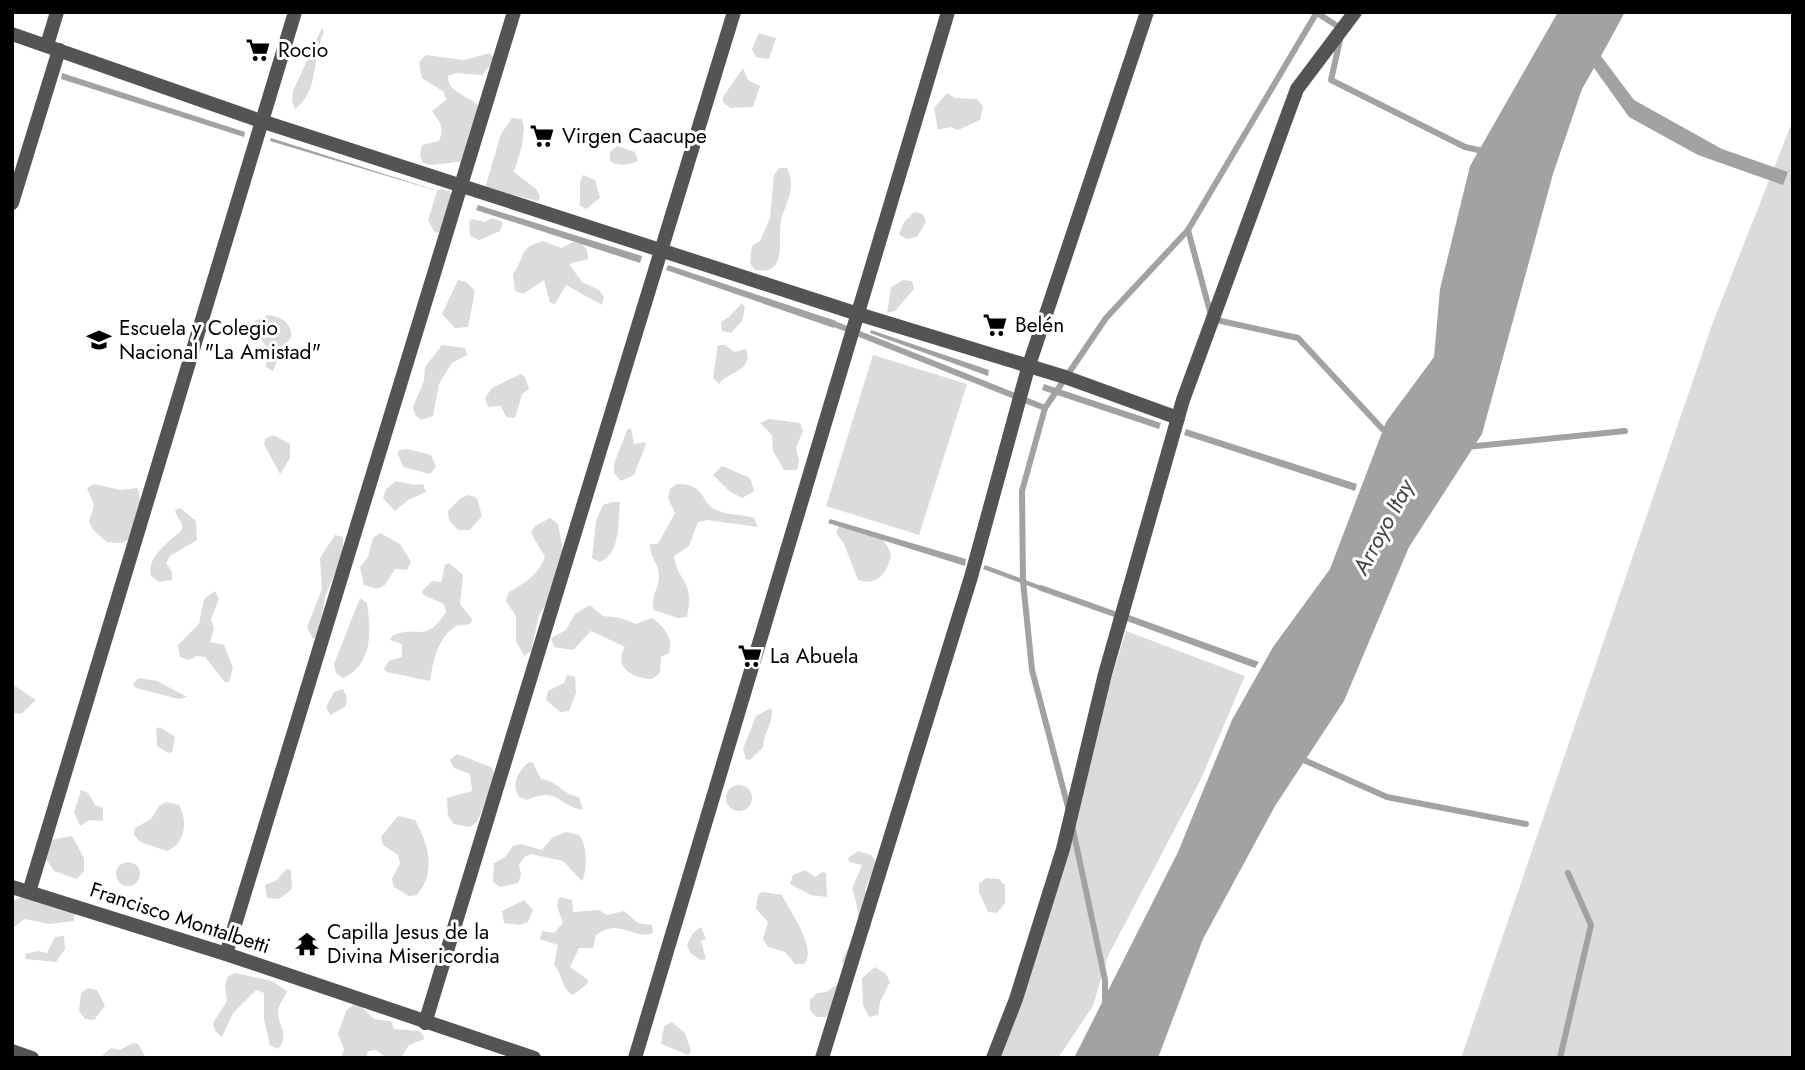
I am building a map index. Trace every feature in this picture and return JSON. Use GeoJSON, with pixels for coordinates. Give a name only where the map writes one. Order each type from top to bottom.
{"type":"FeatureCollection","features":[{"type":"Feature","properties":{"kind":"street"},"geometry":{"type":"LineString","coordinates":[[12,204],[53,48],[57,12]]}},
{"type":"Feature","properties":{"kind":"street"},"geometry":{"type":"LineString","coordinates":[[29,892],[295,12]]}},
{"type":"Feature","properties":{"kind":"street"},"geometry":{"type":"LineString","coordinates":[[226,954],[514,12]]}},
{"type":"Feature","properties":{"kind":"street"},"geometry":{"type":"LineString","coordinates":[[425,1023],[659,250],[734,12]]}},
{"type":"Feature","properties":{"kind":"street"},"geometry":{"type":"LineString","coordinates":[[635,1058],[948,12]]}},
{"type":"Feature","properties":{"kind":"street"},"geometry":{"type":"LineString","coordinates":[[822,1058],[971,577],[1028,368],[1147,12]]}},
{"type":"Feature","properties":{"kind":"street"},"geometry":{"type":"LineString","coordinates":[[993,1058],[1016,999],[1063,849],[1105,674],[1178,418],[1297,89],[1355,12]]}},
{"type":"Feature","properties":{"kind":"street"},"geometry":{"type":"LineString","coordinates":[[12,34],[261,121],[858,314],[1028,368],[1065,377],[1178,418]]}},
{"type":"Feature","properties":{"kind":"street","name":"Francisco Montalbetti"},"geometry":{"type":"LineString","coordinates":[[12,887],[226,954],[534,1058]]}},
{"type":"Feature","properties":{"kind":"street"},"geometry":{"type":"LineString","coordinates":[[12,1051],[32,1058]]}},
{"type":"Feature","properties":{"kind":"shaded area"},"geometry":{"type":"Polygon","coordinates":[[[322,28],[324,32],[312,84],[303,102],[295,109],[293,91],[322,28]]]}},
{"type":"Feature","properties":{"kind":"shaded area"},"geometry":{"type":"Polygon","coordinates":[[[759,33],[776,38],[769,59],[756,57],[752,49],[759,33]]]}},
{"type":"Feature","properties":{"kind":"shaded area"},"geometry":{"type":"Polygon","coordinates":[[[490,53],[495,60],[482,75],[456,73],[448,76],[456,91],[481,108],[466,161],[432,165],[423,163],[420,155],[422,145],[439,141],[442,132],[432,111],[446,100],[444,92],[422,78],[419,62],[426,55],[464,60],[490,53]]]}},
{"type":"Feature","properties":{"kind":"shaded area"},"geometry":{"type":"Polygon","coordinates":[[[743,68],[748,80],[760,86],[753,107],[730,108],[723,102],[723,97],[743,68]]]}},
{"type":"Feature","properties":{"kind":"shaded area"},"geometry":{"type":"Polygon","coordinates":[[[947,93],[955,98],[977,99],[983,107],[980,120],[958,130],[950,127],[938,130],[934,108],[947,93]]]}},
{"type":"Feature","properties":{"kind":"shaded area"},"geometry":{"type":"Polygon","coordinates":[[[512,118],[522,119],[524,128],[514,172],[536,189],[540,197],[538,201],[485,188],[501,134],[512,118]]]}},
{"type":"Feature","properties":{"kind":"shaded area"},"geometry":{"type":"Polygon","coordinates":[[[1793,120],[1793,1058],[1461,1058],[1713,322],[1793,120]]]}},
{"type":"Feature","properties":{"kind":"shaded area"},"geometry":{"type":"Polygon","coordinates":[[[617,146],[635,152],[638,161],[624,165],[610,161],[610,152],[617,146]]]}},
{"type":"Feature","properties":{"kind":"shaded area"},"geometry":{"type":"Polygon","coordinates":[[[779,168],[787,168],[791,187],[782,216],[779,253],[773,267],[766,271],[755,270],[750,263],[752,246],[760,241],[770,218],[774,175],[779,168]]]}},
{"type":"Feature","properties":{"kind":"shaded area"},"geometry":{"type":"Polygon","coordinates":[[[583,175],[595,180],[600,198],[586,209],[579,205],[583,175]]]}},
{"type":"Feature","properties":{"kind":"shaded area"},"geometry":{"type":"Polygon","coordinates":[[[437,191],[449,191],[454,199],[440,232],[435,233],[428,220],[437,191]]]}},
{"type":"Feature","properties":{"kind":"shaded area"},"geometry":{"type":"Polygon","coordinates":[[[914,212],[923,214],[926,222],[917,237],[906,239],[899,234],[904,222],[914,212]]]}},
{"type":"Feature","properties":{"kind":"shaded area"},"geometry":{"type":"Polygon","coordinates":[[[492,218],[503,222],[500,231],[479,240],[470,236],[469,222],[472,219],[485,222],[492,218]]]}},
{"type":"Feature","properties":{"kind":"shaded area"},"geometry":{"type":"Polygon","coordinates":[[[543,241],[561,248],[573,242],[581,243],[587,250],[588,259],[569,264],[582,282],[599,290],[604,297],[602,305],[566,285],[555,304],[550,303],[544,280],[523,294],[515,291],[513,274],[523,254],[529,247],[543,241]]]}},
{"type":"Feature","properties":{"kind":"shaded area"},"geometry":{"type":"Polygon","coordinates":[[[458,280],[466,282],[475,291],[468,327],[455,328],[442,314],[458,280]]]}},
{"type":"Feature","properties":{"kind":"shaded area"},"geometry":{"type":"Polygon","coordinates":[[[903,280],[912,281],[914,289],[895,311],[887,313],[891,287],[903,280]]]}},
{"type":"Feature","properties":{"kind":"shaded area"},"geometry":{"type":"Polygon","coordinates":[[[742,303],[745,308],[742,321],[731,333],[722,331],[721,322],[742,303]]]}},
{"type":"Feature","properties":{"kind":"shaded area"},"geometry":{"type":"Polygon","coordinates":[[[268,315],[285,322],[291,333],[291,338],[284,345],[273,371],[266,367],[266,346],[253,329],[255,321],[268,315]]]}},
{"type":"Feature","properties":{"kind":"shaded area"},"geometry":{"type":"Polygon","coordinates":[[[442,345],[465,348],[467,355],[452,363],[439,384],[433,416],[421,420],[415,415],[413,407],[424,381],[425,367],[442,345]]]}},
{"type":"Feature","properties":{"kind":"shaded area"},"geometry":{"type":"Polygon","coordinates":[[[718,345],[725,345],[734,352],[746,349],[748,358],[743,367],[719,384],[713,378],[718,345]]]}},
{"type":"Feature","properties":{"kind":"shaded area"},"geometry":{"type":"Polygon","coordinates":[[[873,355],[967,384],[919,535],[826,506],[873,355]]]}},
{"type":"Feature","properties":{"kind":"shaded area"},"geometry":{"type":"Polygon","coordinates":[[[521,374],[525,377],[529,389],[522,394],[515,418],[506,417],[501,406],[488,407],[485,398],[492,388],[521,374]]]}},
{"type":"Feature","properties":{"kind":"shaded area"},"geometry":{"type":"Polygon","coordinates":[[[769,419],[800,423],[803,431],[796,448],[799,461],[797,470],[784,470],[773,451],[772,435],[760,423],[769,419]]]}},
{"type":"Feature","properties":{"kind":"shaded area"},"geometry":{"type":"Polygon","coordinates":[[[631,428],[634,444],[646,442],[634,475],[621,481],[614,473],[614,464],[627,430],[631,428]]]}},
{"type":"Feature","properties":{"kind":"shaded area"},"geometry":{"type":"Polygon","coordinates":[[[273,435],[290,444],[290,458],[280,474],[264,444],[265,439],[273,435]]]}},
{"type":"Feature","properties":{"kind":"shaded area"},"geometry":{"type":"Polygon","coordinates":[[[407,449],[431,455],[436,467],[430,474],[403,467],[398,455],[399,450],[407,449]]]}},
{"type":"Feature","properties":{"kind":"shaded area"},"geometry":{"type":"Polygon","coordinates":[[[722,466],[750,478],[754,491],[742,498],[729,491],[713,475],[722,466]]]}},
{"type":"Feature","properties":{"kind":"shaded area"},"geometry":{"type":"Polygon","coordinates":[[[396,481],[423,484],[426,492],[408,500],[395,511],[383,498],[386,489],[396,481]]]}},
{"type":"Feature","properties":{"kind":"shaded area"},"geometry":{"type":"Polygon","coordinates":[[[94,484],[120,490],[137,488],[140,516],[136,530],[128,540],[121,543],[107,542],[93,530],[89,522],[94,505],[87,488],[94,484]]]}},
{"type":"Feature","properties":{"kind":"shaded area"},"geometry":{"type":"Polygon","coordinates":[[[677,484],[694,487],[716,510],[754,518],[758,527],[707,520],[698,522],[689,546],[674,556],[689,595],[687,617],[678,618],[654,610],[653,601],[659,576],[650,544],[658,544],[675,513],[668,498],[670,489],[677,484]]]}},
{"type":"Feature","properties":{"kind":"shaded area"},"geometry":{"type":"Polygon","coordinates":[[[469,495],[477,498],[482,516],[470,530],[458,530],[449,520],[448,511],[461,498],[469,495]]]}},
{"type":"Feature","properties":{"kind":"shaded area"},"geometry":{"type":"Polygon","coordinates":[[[620,502],[617,536],[612,552],[600,562],[592,558],[596,521],[603,505],[620,502]]]}},
{"type":"Feature","properties":{"kind":"shaded area"},"geometry":{"type":"Polygon","coordinates":[[[180,508],[196,521],[197,540],[170,556],[166,563],[172,572],[172,580],[159,582],[151,576],[150,569],[155,556],[182,530],[175,510],[180,508]]]}},
{"type":"Feature","properties":{"kind":"shaded area"},"geometry":{"type":"Polygon","coordinates":[[[550,518],[558,524],[563,550],[551,596],[539,615],[531,651],[524,656],[516,641],[516,616],[506,601],[508,593],[530,578],[542,564],[545,557],[531,533],[535,526],[550,518]]]}},
{"type":"Feature","properties":{"kind":"shaded area"},"geometry":{"type":"Polygon","coordinates":[[[839,526],[871,532],[888,547],[891,555],[887,567],[876,580],[858,580],[844,544],[836,533],[839,526]]]}},
{"type":"Feature","properties":{"kind":"shaded area"},"geometry":{"type":"Polygon","coordinates":[[[380,533],[400,544],[411,562],[407,570],[395,569],[385,585],[377,589],[364,585],[360,567],[368,557],[373,538],[380,533]]]}},
{"type":"Feature","properties":{"kind":"shaded area"},"geometry":{"type":"Polygon","coordinates":[[[335,535],[343,537],[343,555],[326,594],[317,636],[313,639],[307,627],[322,589],[320,558],[335,535]]]}},
{"type":"Feature","properties":{"kind":"shaded area"},"geometry":{"type":"Polygon","coordinates":[[[449,563],[463,575],[460,604],[472,619],[471,623],[457,626],[444,638],[437,651],[430,681],[387,672],[384,669],[389,661],[402,657],[402,644],[390,640],[392,636],[426,631],[446,612],[444,604],[423,595],[422,591],[432,581],[441,582],[445,565],[449,563]]]}},
{"type":"Feature","properties":{"kind":"shaded area"},"geometry":{"type":"Polygon","coordinates":[[[215,591],[219,599],[211,619],[214,629],[210,642],[224,645],[233,668],[229,682],[225,682],[205,657],[197,656],[189,660],[180,657],[178,645],[199,624],[204,599],[215,591]]]}},
{"type":"Feature","properties":{"kind":"shaded area"},"geometry":{"type":"Polygon","coordinates":[[[360,598],[367,603],[368,646],[360,664],[343,678],[336,673],[334,664],[360,598]]]}},
{"type":"Feature","properties":{"kind":"shaded area"},"geometry":{"type":"Polygon","coordinates":[[[590,605],[603,616],[636,624],[652,618],[660,625],[667,633],[670,648],[669,653],[661,657],[660,673],[652,679],[632,674],[623,666],[621,660],[625,647],[591,631],[573,650],[554,647],[551,638],[566,630],[575,614],[590,605]]]}},
{"type":"Feature","properties":{"kind":"shaded area"},"geometry":{"type":"Polygon","coordinates":[[[1126,631],[1245,676],[1200,781],[1108,956],[1093,1006],[1058,1058],[994,1058],[1126,631]]]}},
{"type":"Feature","properties":{"kind":"shaded area"},"geometry":{"type":"Polygon","coordinates":[[[567,675],[575,677],[576,693],[569,711],[560,712],[546,700],[548,691],[564,683],[567,675]]]}},
{"type":"Feature","properties":{"kind":"shaded area"},"geometry":{"type":"Polygon","coordinates":[[[139,678],[157,681],[187,697],[179,699],[136,688],[133,684],[139,678]]]}},
{"type":"Feature","properties":{"kind":"shaded area"},"geometry":{"type":"Polygon","coordinates":[[[12,684],[36,700],[21,714],[12,713],[12,684]]]}},
{"type":"Feature","properties":{"kind":"shaded area"},"geometry":{"type":"Polygon","coordinates":[[[343,689],[347,697],[346,706],[330,715],[326,707],[334,692],[343,689]]]}},
{"type":"Feature","properties":{"kind":"shaded area"},"geometry":{"type":"Polygon","coordinates":[[[771,708],[763,747],[750,760],[746,759],[743,749],[756,716],[771,708]]]}},
{"type":"Feature","properties":{"kind":"shaded area"},"geometry":{"type":"Polygon","coordinates":[[[160,727],[175,737],[172,752],[168,753],[157,746],[156,729],[160,727]]]}},
{"type":"Feature","properties":{"kind":"shaded area"},"geometry":{"type":"Polygon","coordinates":[[[457,754],[491,767],[496,776],[477,822],[470,827],[454,824],[448,816],[447,798],[472,791],[470,774],[454,768],[450,760],[457,754]]]}},
{"type":"Feature","properties":{"kind":"shaded area"},"geometry":{"type":"Polygon","coordinates":[[[529,762],[533,763],[541,779],[579,797],[583,810],[552,796],[537,796],[527,800],[519,797],[517,778],[529,762]]]}},
{"type":"Feature","properties":{"kind":"shaded area"},"geometry":{"type":"Polygon","coordinates":[[[739,785],[748,789],[752,798],[748,807],[739,811],[730,807],[726,798],[730,789],[739,785]]]}},
{"type":"Feature","properties":{"kind":"shaded area"},"geometry":{"type":"Polygon","coordinates":[[[81,790],[88,793],[95,805],[103,808],[103,821],[89,820],[80,826],[74,812],[81,790]]]}},
{"type":"Feature","properties":{"kind":"shaded area"},"geometry":{"type":"Polygon","coordinates":[[[166,802],[179,805],[184,818],[182,837],[167,851],[140,842],[134,835],[135,828],[151,819],[159,806],[166,802]]]}},
{"type":"Feature","properties":{"kind":"shaded area"},"geometry":{"type":"Polygon","coordinates":[[[398,816],[415,820],[427,848],[427,877],[417,895],[409,896],[394,887],[392,879],[400,863],[398,855],[383,845],[381,837],[398,816]]]}},
{"type":"Feature","properties":{"kind":"shaded area"},"geometry":{"type":"Polygon","coordinates":[[[566,832],[579,835],[584,844],[586,864],[582,881],[563,861],[531,854],[524,857],[519,865],[521,875],[518,883],[500,887],[493,882],[494,863],[505,857],[513,846],[521,844],[542,850],[553,837],[566,832]]]}},
{"type":"Feature","properties":{"kind":"shaded area"},"geometry":{"type":"Polygon","coordinates":[[[72,836],[84,858],[84,871],[77,879],[54,871],[46,859],[51,840],[72,836]]]}},
{"type":"Feature","properties":{"kind":"shaded area"},"geometry":{"type":"Polygon","coordinates":[[[858,851],[871,855],[877,863],[865,889],[872,909],[871,927],[844,965],[842,961],[859,925],[852,889],[862,865],[849,862],[848,858],[858,851]]]}},
{"type":"Feature","properties":{"kind":"shaded area"},"geometry":{"type":"Polygon","coordinates":[[[128,862],[139,869],[140,874],[133,885],[128,886],[117,879],[116,874],[123,863],[128,862]]]}},
{"type":"Feature","properties":{"kind":"shaded area"},"geometry":{"type":"Polygon","coordinates":[[[286,869],[291,870],[292,889],[279,899],[267,898],[265,885],[277,880],[286,869]]]}},
{"type":"Feature","properties":{"kind":"shaded area"},"geometry":{"type":"Polygon","coordinates":[[[805,870],[815,877],[822,872],[826,873],[827,897],[811,895],[790,884],[793,875],[805,870]]]}},
{"type":"Feature","properties":{"kind":"shaded area"},"geometry":{"type":"Polygon","coordinates":[[[986,878],[999,879],[1005,885],[1005,903],[997,913],[988,912],[979,892],[979,884],[986,878]]]}},
{"type":"Feature","properties":{"kind":"shaded area"},"geometry":{"type":"Polygon","coordinates":[[[762,892],[782,895],[805,939],[807,957],[804,964],[795,964],[785,952],[768,947],[763,939],[768,922],[756,909],[758,895],[762,892]]]}},
{"type":"Feature","properties":{"kind":"shaded area"},"geometry":{"type":"Polygon","coordinates":[[[21,897],[75,913],[74,921],[49,924],[24,919],[12,929],[12,902],[21,897]]]}},
{"type":"Feature","properties":{"kind":"shaded area"},"geometry":{"type":"Polygon","coordinates":[[[559,897],[572,900],[573,912],[599,910],[607,915],[624,911],[638,923],[652,925],[653,933],[646,935],[612,928],[596,935],[593,948],[579,948],[570,967],[588,980],[587,984],[573,995],[566,989],[554,965],[558,945],[540,939],[542,931],[554,933],[563,923],[557,906],[559,897]]]}},
{"type":"Feature","properties":{"kind":"shaded area"},"geometry":{"type":"Polygon","coordinates":[[[524,900],[533,910],[528,922],[520,925],[504,923],[502,911],[524,900]]]}},
{"type":"Feature","properties":{"kind":"shaded area"},"geometry":{"type":"Polygon","coordinates":[[[701,927],[706,939],[701,941],[706,959],[701,960],[690,953],[687,945],[693,933],[701,927]]]}},
{"type":"Feature","properties":{"kind":"shaded area"},"geometry":{"type":"Polygon","coordinates":[[[64,936],[65,949],[56,962],[26,959],[25,954],[38,951],[47,953],[55,937],[64,936]]]}},
{"type":"Feature","properties":{"kind":"shaded area"},"geometry":{"type":"Polygon","coordinates":[[[875,967],[886,974],[890,982],[880,1002],[878,1015],[869,1017],[863,1005],[862,978],[875,967]]]}},
{"type":"Feature","properties":{"kind":"shaded area"},"geometry":{"type":"Polygon","coordinates":[[[236,973],[272,981],[287,991],[278,1013],[283,1038],[278,1049],[270,1045],[264,1019],[264,993],[256,990],[233,1013],[222,1037],[215,1031],[213,1023],[227,1001],[225,985],[228,976],[236,973]]]}},
{"type":"Feature","properties":{"kind":"shaded area"},"geometry":{"type":"Polygon","coordinates":[[[841,982],[848,993],[846,1003],[825,1017],[816,1017],[810,1010],[810,1000],[817,993],[826,992],[841,982]]]}},
{"type":"Feature","properties":{"kind":"shaded area"},"geometry":{"type":"Polygon","coordinates":[[[88,988],[97,990],[105,1006],[94,1020],[85,1019],[79,1011],[81,993],[88,988]]]}},
{"type":"Feature","properties":{"kind":"shaded area"},"geometry":{"type":"Polygon","coordinates":[[[353,1005],[361,1006],[374,1019],[391,1021],[394,1029],[420,1031],[425,1039],[409,1045],[401,1058],[387,1058],[376,1050],[368,1051],[366,1058],[341,1058],[344,1049],[338,1034],[346,1011],[353,1005]]]}},
{"type":"Feature","properties":{"kind":"shaded area"},"geometry":{"type":"Polygon","coordinates":[[[672,1022],[685,1033],[691,1051],[688,1055],[661,1044],[664,1026],[672,1022]]]}},
{"type":"Feature","properties":{"kind":"shaded area"},"geometry":{"type":"Polygon","coordinates":[[[133,1043],[138,1044],[146,1058],[100,1058],[111,1048],[120,1050],[133,1043]]]}},
{"type":"Feature","properties":{"kind":"water"},"geometry":{"type":"Polygon","coordinates":[[[1558,12],[1625,12],[1601,56],[1634,100],[1722,149],[1788,172],[1783,185],[1698,155],[1629,117],[1594,68],[1582,89],[1553,174],[1482,434],[1409,547],[1344,701],[1275,806],[1203,939],[1158,1058],[1074,1058],[1178,852],[1232,720],[1273,647],[1330,569],[1386,422],[1434,357],[1440,289],[1470,166],[1558,12]]]}},
{"type":"Feature","properties":{"kind":"water"},"geometry":{"type":"Polygon","coordinates":[[[62,73],[245,132],[244,137],[61,79],[62,73]]]}},
{"type":"Feature","properties":{"kind":"water"},"geometry":{"type":"Polygon","coordinates":[[[271,138],[444,193],[270,141],[271,138]]]}},
{"type":"Feature","properties":{"kind":"water"},"geometry":{"type":"Polygon","coordinates":[[[478,205],[642,256],[640,263],[476,210],[478,205]]]}},
{"type":"Feature","properties":{"kind":"water"},"geometry":{"type":"Polygon","coordinates":[[[668,265],[836,321],[834,328],[666,270],[668,265]]]}},
{"type":"Feature","properties":{"kind":"water"},"geometry":{"type":"Polygon","coordinates":[[[871,330],[989,370],[988,376],[870,333],[871,330]]]}},
{"type":"Feature","properties":{"kind":"water"},"geometry":{"type":"Polygon","coordinates":[[[1044,384],[1161,423],[1159,429],[1042,390],[1044,384]]]}},
{"type":"Feature","properties":{"kind":"water"},"geometry":{"type":"Polygon","coordinates":[[[1186,429],[1357,484],[1355,491],[1184,435],[1186,429]]]}},
{"type":"Feature","properties":{"kind":"water"},"geometry":{"type":"Polygon","coordinates":[[[830,519],[966,559],[965,566],[828,523],[830,519]]]}},
{"type":"Feature","properties":{"kind":"water"},"geometry":{"type":"Polygon","coordinates":[[[985,565],[1047,588],[1045,592],[983,569],[985,565]]]}},
{"type":"Feature","properties":{"kind":"water"},"geometry":{"type":"Polygon","coordinates":[[[1126,614],[1259,662],[1255,668],[1124,620],[1126,614]]]}},
{"type":"Feature","properties":{"kind":"waterway","name":"Arroyo Itay"},"geometry":{"type":"LineString","coordinates":[[1069,811],[1032,670],[1023,581],[1022,491],[1045,408],[1106,318],[1188,230],[1317,12]]}},
{"type":"Feature","properties":{"kind":"waterway"},"geometry":{"type":"LineString","coordinates":[[1317,13],[1342,29]]}},
{"type":"Feature","properties":{"kind":"waterway"},"geometry":{"type":"LineString","coordinates":[[1340,40],[1331,80],[1465,147],[1487,152]]}},
{"type":"Feature","properties":{"kind":"waterway"},"geometry":{"type":"LineString","coordinates":[[1188,230],[1212,319],[1298,338],[1388,435]]}},
{"type":"Feature","properties":{"kind":"waterway"},"geometry":{"type":"LineString","coordinates":[[827,321],[1045,408]]}},
{"type":"Feature","properties":{"kind":"waterway"},"geometry":{"type":"LineString","coordinates":[[1466,447],[1625,431]]}},
{"type":"Feature","properties":{"kind":"waterway"},"geometry":{"type":"LineString","coordinates":[[1041,588],[1120,616]]}},
{"type":"Feature","properties":{"kind":"waterway"},"geometry":{"type":"LineString","coordinates":[[1297,757],[1387,797],[1526,824]]}},
{"type":"Feature","properties":{"kind":"waterway","name":"Arroyo Itay"},"geometry":{"type":"LineString","coordinates":[[1072,825],[1105,980],[1105,1003]]}},
{"type":"Feature","properties":{"kind":"waterway"},"geometry":{"type":"LineString","coordinates":[[1560,1058],[1591,925],[1568,873]]}},
{"type":"Feature","properties":{"kind":"place","name":"Rocio"},"geometry":{"type":"Point","coordinates":[258,50]}},
{"type":"Feature","properties":{"kind":"place","name":"Virgen Caacupe"},"geometry":{"type":"Point","coordinates":[542,136]}},
{"type":"Feature","properties":{"kind":"place","name":"Belén"},"geometry":{"type":"Point","coordinates":[995,325]}},
{"type":"Feature","properties":{"kind":"place","name":"Escuela y Colegio Nacional \"La Amistad\""},"geometry":{"type":"Point","coordinates":[99,340]}},
{"type":"Feature","properties":{"kind":"place","name":"La Abuela"},"geometry":{"type":"Point","coordinates":[750,656]}},
{"type":"Feature","properties":{"kind":"place","name":"Capilla Jesus de la Divina Misericordia"},"geometry":{"type":"Point","coordinates":[307,944]}}]}
